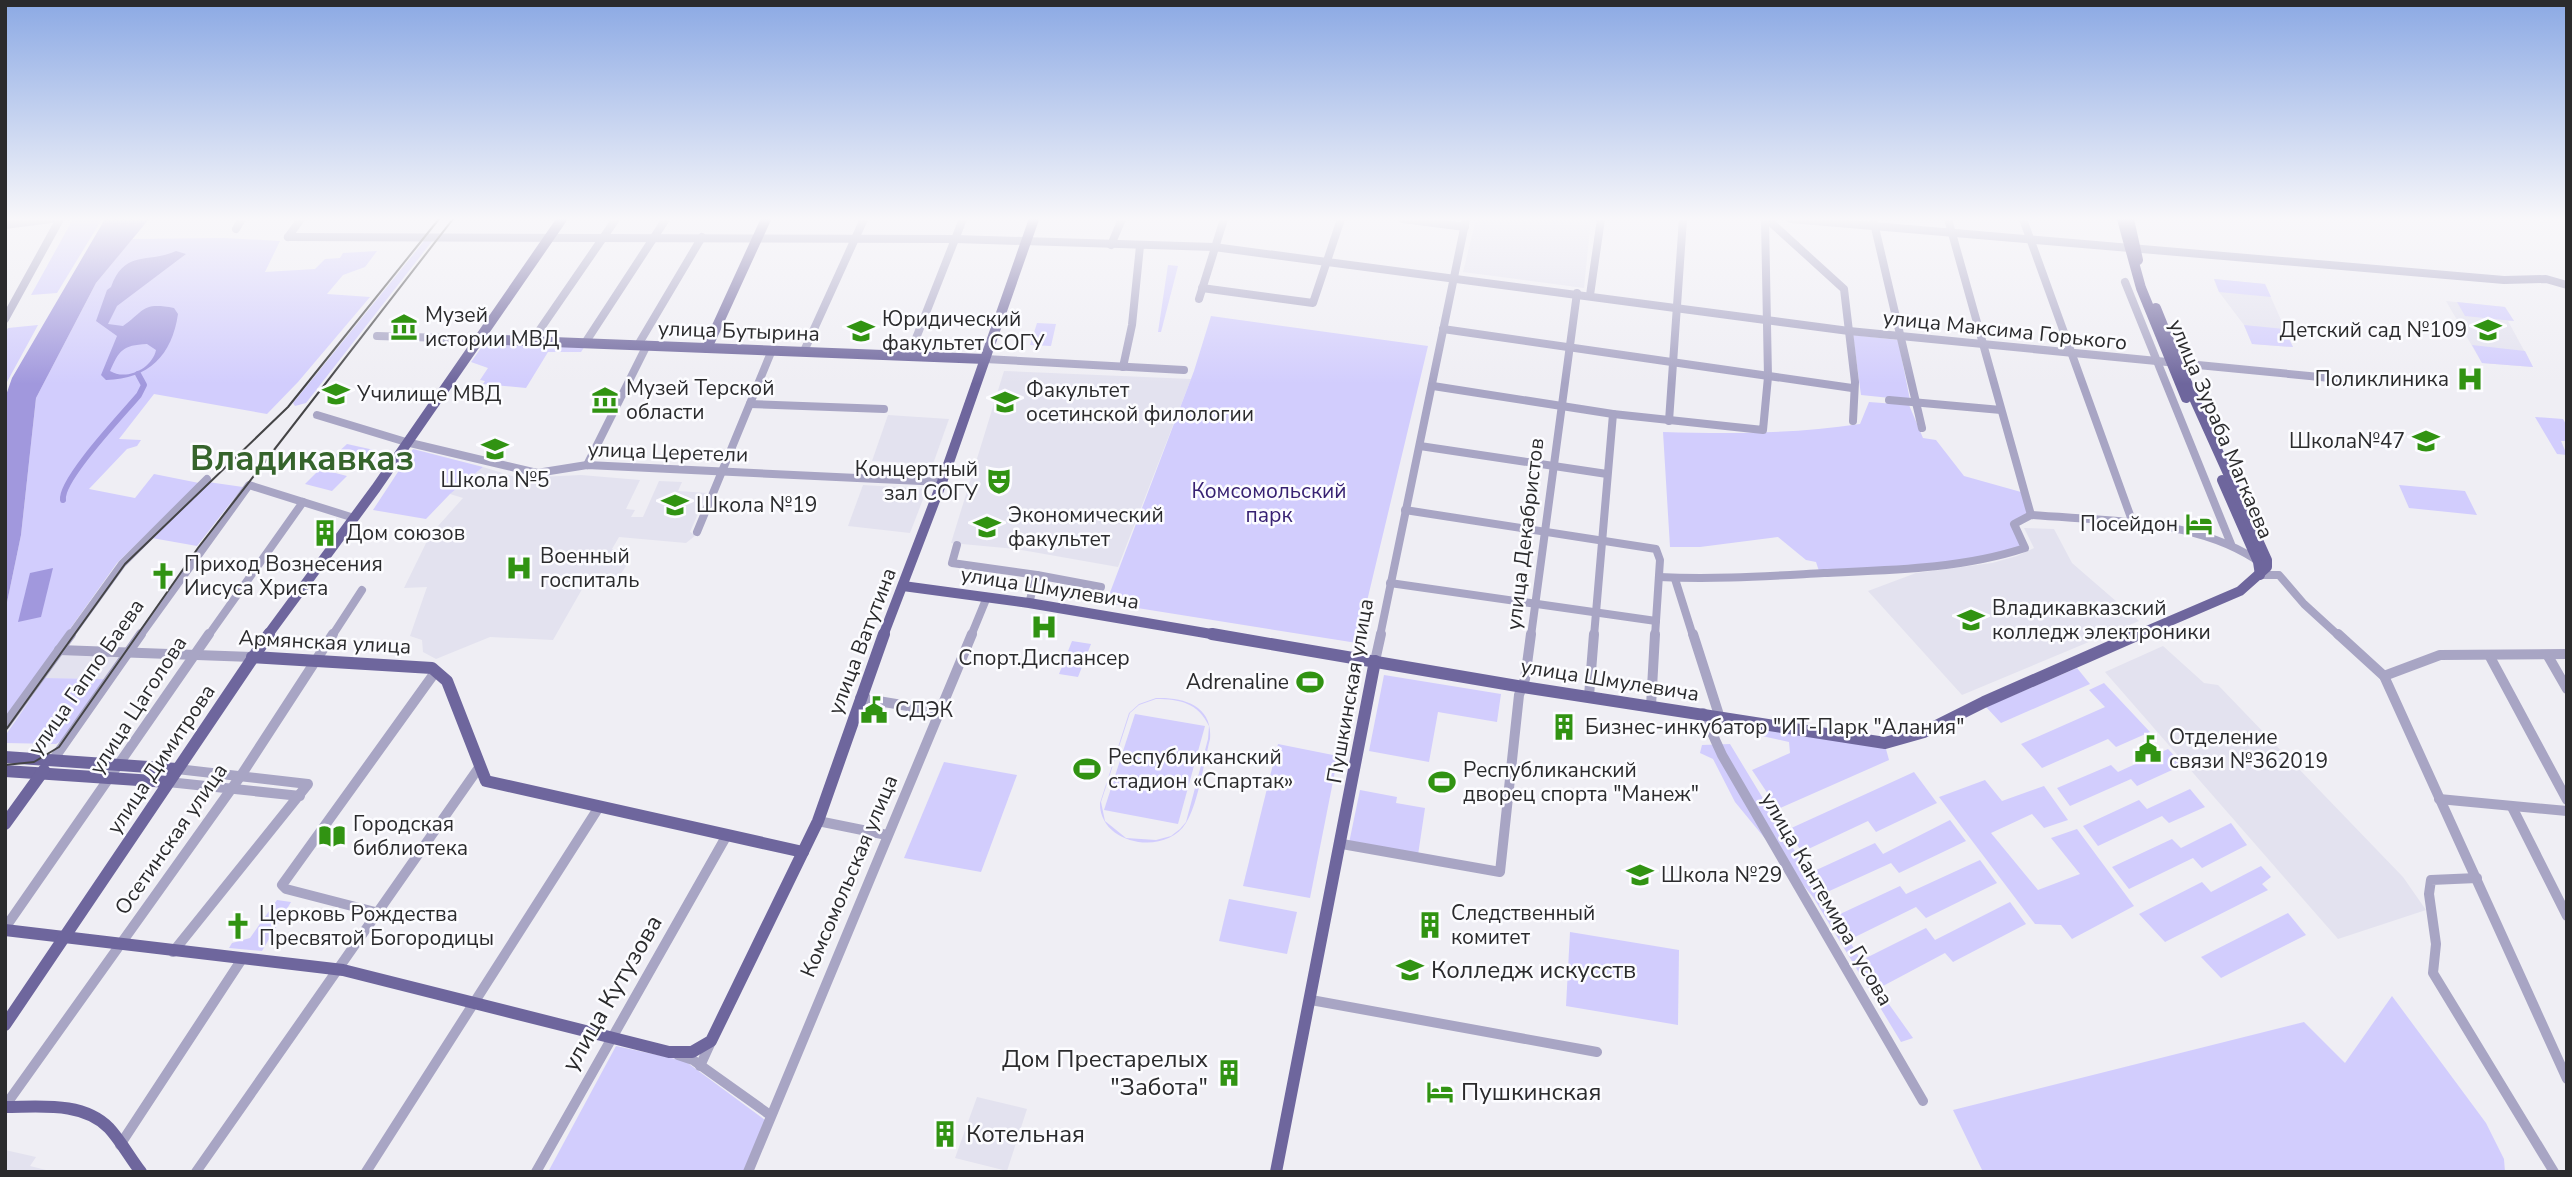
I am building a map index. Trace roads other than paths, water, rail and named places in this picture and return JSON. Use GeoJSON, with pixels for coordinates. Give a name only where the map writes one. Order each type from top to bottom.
{"type":"FeatureCollection","features":[{"type":"Feature","properties":{"kind":"main road","name":"улица Димитрова"},"geometry":{"type":"LineString","coordinates":[[5,1025],[252,657],[354,518],[523,274]]}},
{"type":"Feature","properties":{"kind":"main road"},"geometry":{"type":"LineString","coordinates":[[707,348],[741,274]]}},
{"type":"Feature","properties":{"kind":"main road","name":"улица Ватутина"},"geometry":{"type":"LineString","coordinates":[[711,1041],[818,821],[860,698],[942,482],[1015,274]]}},
{"type":"Feature","properties":{"kind":"main road","name":"улица Зураба Магкаева"},"geometry":{"type":"LineString","coordinates":[[2141,274],[2246,535],[2261,559]]}},
{"type":"Feature","properties":{"kind":"main road","name":"улица Бутырина"},"geometry":{"type":"LineString","coordinates":[[478,339],[985,359]]}},
{"type":"Feature","properties":{"kind":"main road","name":"улица Зураба Магкаева"},"geometry":{"type":"LineString","coordinates":[[2176,363],[2261,559]]}},
{"type":"Feature","properties":{"kind":"main road"},"geometry":{"type":"LineString","coordinates":[[2260,575],[2267,567],[2261,559]]}},
{"type":"Feature","properties":{"kind":"main road","name":"улица Шмулевича"},"geometry":{"type":"LineString","coordinates":[[903,586],[1029,603],[1523,687],[1719,715],[1885,743],[1928,730],[1981,704],[2239,591],[2260,575]]}},
{"type":"Feature","properties":{"kind":"main road","name":"Армянская улица"},"geometry":{"type":"LineString","coordinates":[[252,657],[422,666],[436,671],[447,681],[480,766]]}},
{"type":"Feature","properties":{"kind":"main road","name":"Пушкинская улица"},"geometry":{"type":"LineString","coordinates":[[1276,1172],[1342,844],[1375,661]]}},
{"type":"Feature","properties":{"kind":"main road"},"geometry":{"type":"LineString","coordinates":[[5,757],[177,769]]}},
{"type":"Feature","properties":{"kind":"main road","name":"улица Гаппо Баева"},"geometry":{"type":"LineString","coordinates":[[5,824],[53,760]]}},
{"type":"Feature","properties":{"kind":"main road"},"geometry":{"type":"LineString","coordinates":[[480,766],[486,781],[803,852]]}},
{"type":"Feature","properties":{"kind":"main road"},"geometry":{"type":"LineString","coordinates":[[5,771],[168,782]]}},
{"type":"Feature","properties":{"kind":"main road"},"geometry":{"type":"LineString","coordinates":[[5,929],[173,952],[340,970],[668,1052],[695,1051],[711,1041]]}},
{"type":"Feature","properties":{"kind":"main road"},"geometry":{"type":"LineString","coordinates":[[5,1107],[61,1109],[88,1114],[109,1128],[141,1172]]}},
{"type":"Feature","properties":{"kind":"street"},"geometry":{"type":"LineString","coordinates":[[5,319],[10,304],[28,274]]}},
{"type":"Feature","properties":{"kind":"street"},"geometry":{"type":"LineString","coordinates":[[532,341],[579,274]]}},
{"type":"Feature","properties":{"kind":"street"},"geometry":{"type":"LineString","coordinates":[[585,343],[630,274]]}},
{"type":"Feature","properties":{"kind":"street"},"geometry":{"type":"LineString","coordinates":[[587,465],[643,345],[682,274]]}},
{"type":"Feature","properties":{"kind":"street"},"geometry":{"type":"LineString","coordinates":[[804,351],[839,274]]}},
{"type":"Feature","properties":{"kind":"street"},"geometry":{"type":"LineString","coordinates":[[909,356],[942,274]]}},
{"type":"Feature","properties":{"kind":"street"},"geometry":{"type":"LineString","coordinates":[[1123,367],[1132,325],[1137,274]]}},
{"type":"Feature","properties":{"kind":"street"},"geometry":{"type":"LineString","coordinates":[[1199,299],[1206,274]]}},
{"type":"Feature","properties":{"kind":"street"},"geometry":{"type":"LineString","coordinates":[[1202,288],[1313,303],[1323,274]]}},
{"type":"Feature","properties":{"kind":"street","name":"улица Максима Горького"},"geometry":{"type":"LineString","coordinates":[[1432,274],[1849,331],[2176,363]]}},
{"type":"Feature","properties":{"kind":"street","name":"Пушкинская улица"},"geometry":{"type":"LineString","coordinates":[[1375,661],[1456,274]]}},
{"type":"Feature","properties":{"kind":"street"},"geometry":{"type":"LineString","coordinates":[[1590,295],[1593,274]]}},
{"type":"Feature","properties":{"kind":"street"},"geometry":{"type":"LineString","coordinates":[[1669,421],[1679,274]]}},
{"type":"Feature","properties":{"kind":"street"},"geometry":{"type":"LineString","coordinates":[[1433,386],[1613,414],[1763,430],[1768,377],[1766,274]]}},
{"type":"Feature","properties":{"kind":"street"},"geometry":{"type":"LineString","coordinates":[[1827,274],[1844,289],[1855,382],[1852,388],[1853,421]]}},
{"type":"Feature","properties":{"kind":"street"},"geometry":{"type":"LineString","coordinates":[[1886,274],[1913,402],[1922,428]]}},
{"type":"Feature","properties":{"kind":"street"},"geometry":{"type":"LineString","coordinates":[[1963,274],[2031,515]]}},
{"type":"Feature","properties":{"kind":"street"},"geometry":{"type":"LineString","coordinates":[[2042,274],[2134,526]]}},
{"type":"Feature","properties":{"kind":"street"},"geometry":{"type":"LineString","coordinates":[[2433,274],[2530,282],[2546,279],[2567,285]]}},
{"type":"Feature","properties":{"kind":"street"},"geometry":{"type":"LineString","coordinates":[[2125,282],[2156,363],[2219,508],[2231,544]]}},
{"type":"Feature","properties":{"kind":"street","name":"улица Декабристов"},"geometry":{"type":"LineString","coordinates":[[1342,844],[1500,872],[1519,695],[1523,687],[1536,604],[1577,293]]}},
{"type":"Feature","properties":{"kind":"street"},"geometry":{"type":"LineString","coordinates":[[1443,329],[1852,388]]}},
{"type":"Feature","properties":{"kind":"street","name":"улица Бутырина"},"geometry":{"type":"LineString","coordinates":[[377,335],[478,339]]}},
{"type":"Feature","properties":{"kind":"street"},"geometry":{"type":"LineString","coordinates":[[697,532],[772,350]]}},
{"type":"Feature","properties":{"kind":"street","name":"улица Бутырина"},"geometry":{"type":"LineString","coordinates":[[985,359],[1184,370]]}},
{"type":"Feature","properties":{"kind":"street"},"geometry":{"type":"LineString","coordinates":[[2176,363],[2351,380]]}},
{"type":"Feature","properties":{"kind":"street"},"geometry":{"type":"LineString","coordinates":[[1889,400],[2001,410]]}},
{"type":"Feature","properties":{"kind":"street"},"geometry":{"type":"LineString","coordinates":[[750,404],[884,410]]}},
{"type":"Feature","properties":{"kind":"street"},"geometry":{"type":"LineString","coordinates":[[1589,696],[1613,414]]}},
{"type":"Feature","properties":{"kind":"street","name":"улица Церетели"},"geometry":{"type":"LineString","coordinates":[[317,415],[406,442],[537,473],[587,465],[942,482]]}},
{"type":"Feature","properties":{"kind":"street"},"geometry":{"type":"LineString","coordinates":[[1420,446],[1607,474]]}},
{"type":"Feature","properties":{"kind":"street"},"geometry":{"type":"LineString","coordinates":[[5,725],[122,564],[207,479]]}},
{"type":"Feature","properties":{"kind":"street","name":"улица Гаппо Баева"},"geometry":{"type":"LineString","coordinates":[[53,760],[201,548],[249,485],[303,502]]}},
{"type":"Feature","properties":{"kind":"street"},"geometry":{"type":"LineString","coordinates":[[303,502],[354,518]]}},
{"type":"Feature","properties":{"kind":"street","name":"улица Цаголова"},"geometry":{"type":"LineString","coordinates":[[5,929],[122,765],[193,654],[303,502]]}},
{"type":"Feature","properties":{"kind":"street"},"geometry":{"type":"LineString","coordinates":[[1405,510],[1656,549],[1660,553],[1651,706]]}},
{"type":"Feature","properties":{"kind":"street"},"geometry":{"type":"LineString","coordinates":[[1659,577],[1675,579],[1884,570],[1988,560],[2025,548],[2014,524],[2031,515],[2134,526],[2231,544],[2261,559]]}},
{"type":"Feature","properties":{"kind":"street"},"geometry":{"type":"LineString","coordinates":[[2231,544],[2242,542],[2246,535]]}},
{"type":"Feature","properties":{"kind":"street"},"geometry":{"type":"LineString","coordinates":[[957,545],[952,562],[1101,587]]}},
{"type":"Feature","properties":{"kind":"street"},"geometry":{"type":"LineString","coordinates":[[1029,603],[1037,575]]}},
{"type":"Feature","properties":{"kind":"street"},"geometry":{"type":"LineString","coordinates":[[2260,575],[2279,575],[2304,604],[2384,677],[2567,1079]]}},
{"type":"Feature","properties":{"kind":"street"},"geometry":{"type":"LineString","coordinates":[[1675,579],[1719,715]]}},
{"type":"Feature","properties":{"kind":"street"},"geometry":{"type":"LineString","coordinates":[[1390,583],[1656,621]]}},
{"type":"Feature","properties":{"kind":"street","name":"Осетинская улица"},"geometry":{"type":"LineString","coordinates":[[5,1107],[242,774],[313,661],[362,590]]}},
{"type":"Feature","properties":{"kind":"street","name":"Комсомольская улица"},"geometry":{"type":"LineString","coordinates":[[748,1172],[987,597]]}},
{"type":"Feature","properties":{"kind":"street","name":"Армянская улица"},"geometry":{"type":"LineString","coordinates":[[58,650],[252,657]]}},
{"type":"Feature","properties":{"kind":"street"},"geometry":{"type":"LineString","coordinates":[[2384,677],[2440,655],[2567,654]]}},
{"type":"Feature","properties":{"kind":"street"},"geometry":{"type":"LineString","coordinates":[[2489,655],[2567,800]]}},
{"type":"Feature","properties":{"kind":"street"},"geometry":{"type":"LineString","coordinates":[[2548,656],[2567,689]]}},
{"type":"Feature","properties":{"kind":"street"},"geometry":{"type":"LineString","coordinates":[[379,913],[286,889],[282,885],[436,671]]}},
{"type":"Feature","properties":{"kind":"street"},"geometry":{"type":"LineString","coordinates":[[860,698],[938,711]]}},
{"type":"Feature","properties":{"kind":"street","name":"улица Кантемира Гусова"},"geometry":{"type":"LineString","coordinates":[[1703,713],[1722,755],[1923,1101]]}},
{"type":"Feature","properties":{"kind":"street"},"geometry":{"type":"LineString","coordinates":[[196,1172],[340,970],[480,766]]}},
{"type":"Feature","properties":{"kind":"street"},"geometry":{"type":"LineString","coordinates":[[173,952],[300,796],[307,782],[177,769]]}},
{"type":"Feature","properties":{"kind":"street"},"geometry":{"type":"LineString","coordinates":[[168,782],[300,796]]}},
{"type":"Feature","properties":{"kind":"street"},"geometry":{"type":"LineString","coordinates":[[2439,799],[2567,811]]}},
{"type":"Feature","properties":{"kind":"street"},"geometry":{"type":"LineString","coordinates":[[366,1172],[599,807]]}},
{"type":"Feature","properties":{"kind":"street"},"geometry":{"type":"LineString","coordinates":[[2512,807],[2567,916]]}},
{"type":"Feature","properties":{"kind":"street"},"geometry":{"type":"LineString","coordinates":[[818,821],[887,835]]}},
{"type":"Feature","properties":{"kind":"street","name":"улица Кутузова"},"geometry":{"type":"LineString","coordinates":[[536,1172],[727,835]]}},
{"type":"Feature","properties":{"kind":"street"},"geometry":{"type":"LineString","coordinates":[[2477,878],[2431,880],[2429,894],[2436,928],[2433,973],[2554,1172]]}},
{"type":"Feature","properties":{"kind":"street"},"geometry":{"type":"LineString","coordinates":[[120,1145],[242,959]]}},
{"type":"Feature","properties":{"kind":"street"},"geometry":{"type":"LineString","coordinates":[[1311,1000],[1597,1052]]}},
{"type":"Feature","properties":{"kind":"street","name":"улица Ватутина"},"geometry":{"type":"LineString","coordinates":[[700,1066],[711,1041]]}},
{"type":"Feature","properties":{"kind":"street"},"geometry":{"type":"LineString","coordinates":[[668,1052],[692,1060],[770,1115]]}},
{"type":"Feature","properties":{"kind":"waterway"},"geometry":{"type":"LineString","coordinates":[[63,500],[65,490],[82,463],[139,395],[144,385],[138,374]]}},
{"type":"Feature","properties":{"kind":"tram line"},"geometry":{"type":"LineString","coordinates":[[5,731],[125,564],[288,407],[395,274]]}},
{"type":"Feature","properties":{"kind":"tram line"},"geometry":{"type":"LineString","coordinates":[[5,765],[34,762],[59,747],[198,548],[410,274]]}},
{"type":"Feature","properties":{"kind":"place","name":"Музей истории МВД"},"geometry":{"type":"Point","coordinates":[404,327]}},
{"type":"Feature","properties":{"kind":"place","name":"Детский сад №109"},"geometry":{"type":"Point","coordinates":[2488,330]}},
{"type":"Feature","properties":{"kind":"place","name":"Юридический факультет СОГУ"},"geometry":{"type":"Point","coordinates":[861,331]}},
{"type":"Feature","properties":{"kind":"place","name":"Поликлиника"},"geometry":{"type":"Point","coordinates":[2470,379]}},
{"type":"Feature","properties":{"kind":"place","name":"Училище МВД"},"geometry":{"type":"Point","coordinates":[336,394]}},
{"type":"Feature","properties":{"kind":"place","name":"Музей Терской области"},"geometry":{"type":"Point","coordinates":[605,400]}},
{"type":"Feature","properties":{"kind":"place","name":"Факультет осетинской филологии"},"geometry":{"type":"Point","coordinates":[1005,402]}},
{"type":"Feature","properties":{"kind":"place","name":"Школа№47"},"geometry":{"type":"Point","coordinates":[2426,441]}},
{"type":"Feature","properties":{"kind":"place","name":"Школа №5"},"geometry":{"type":"Point","coordinates":[495,449]}},
{"type":"Feature","properties":{"kind":"place","name":"Концертный зал СОГУ"},"geometry":{"type":"Point","coordinates":[999,481]}},
{"type":"Feature","properties":{"kind":"place","name":"Школа №19"},"geometry":{"type":"Point","coordinates":[675,505]}},
{"type":"Feature","properties":{"kind":"place","name":"Посейдон"},"geometry":{"type":"Point","coordinates":[2199,524]}},
{"type":"Feature","properties":{"kind":"place","name":"Экономический факультет"},"geometry":{"type":"Point","coordinates":[987,527]}},
{"type":"Feature","properties":{"kind":"place","name":"Дом союзов"},"geometry":{"type":"Point","coordinates":[325,533]}},
{"type":"Feature","properties":{"kind":"place","name":"Военный госпиталь"},"geometry":{"type":"Point","coordinates":[519,568]}},
{"type":"Feature","properties":{"kind":"place","name":"Приход Вознесения Иисуса Христа"},"geometry":{"type":"Point","coordinates":[163,576]}},
{"type":"Feature","properties":{"kind":"place","name":"Владикавказский колледж электроники"},"geometry":{"type":"Point","coordinates":[1971,620]}},
{"type":"Feature","properties":{"kind":"place","name":"Спорт.Диспансер"},"geometry":{"type":"Point","coordinates":[1044,627]}},
{"type":"Feature","properties":{"kind":"place","name":"Adrenaline"},"geometry":{"type":"Point","coordinates":[1310,682]}},
{"type":"Feature","properties":{"kind":"place","name":"СДЭК"},"geometry":{"type":"Point","coordinates":[874,710]}},
{"type":"Feature","properties":{"kind":"place","name":"Бизнес-инкубатор \"ИТ-Парк \"Алания\""},"geometry":{"type":"Point","coordinates":[1564,727]}},
{"type":"Feature","properties":{"kind":"place","name":"Отделение связи №362019"},"geometry":{"type":"Point","coordinates":[2148,749]}},
{"type":"Feature","properties":{"kind":"place","name":"Республиканский стадион «Спартак»"},"geometry":{"type":"Point","coordinates":[1087,769]}},
{"type":"Feature","properties":{"kind":"place","name":"Республиканский дворец спорта \"Манеж\""},"geometry":{"type":"Point","coordinates":[1442,782]}},
{"type":"Feature","properties":{"kind":"place","name":"Городская библиотека"},"geometry":{"type":"Point","coordinates":[332,836]}},
{"type":"Feature","properties":{"kind":"place","name":"Школа №29"},"geometry":{"type":"Point","coordinates":[1640,875]}},
{"type":"Feature","properties":{"kind":"place","name":"Следственный комитет"},"geometry":{"type":"Point","coordinates":[1430,925]}},
{"type":"Feature","properties":{"kind":"place","name":"Церковь Рождества Пресвятой Богородицы"},"geometry":{"type":"Point","coordinates":[238,926]}},
{"type":"Feature","properties":{"kind":"place","name":"Колледж искусств"},"geometry":{"type":"Point","coordinates":[1410,970]}},
{"type":"Feature","properties":{"kind":"place","name":"Дом Престарелых \"Забота\""},"geometry":{"type":"Point","coordinates":[1229,1073]}},
{"type":"Feature","properties":{"kind":"place","name":"Пушкинская"},"geometry":{"type":"Point","coordinates":[1440,1092]}},
{"type":"Feature","properties":{"kind":"place","name":"Котельная"},"geometry":{"type":"Point","coordinates":[945,1134]}},
{"type":"Feature","properties":{"kind":"district","name":"Владикавказ"},"geometry":{"type":"Point","coordinates":[302,458]}},
{"type":"Feature","properties":{"kind":"park label","name":"Комсомольский парк"},"geometry":{"type":"Point","coordinates":[1269,503]}}]}
